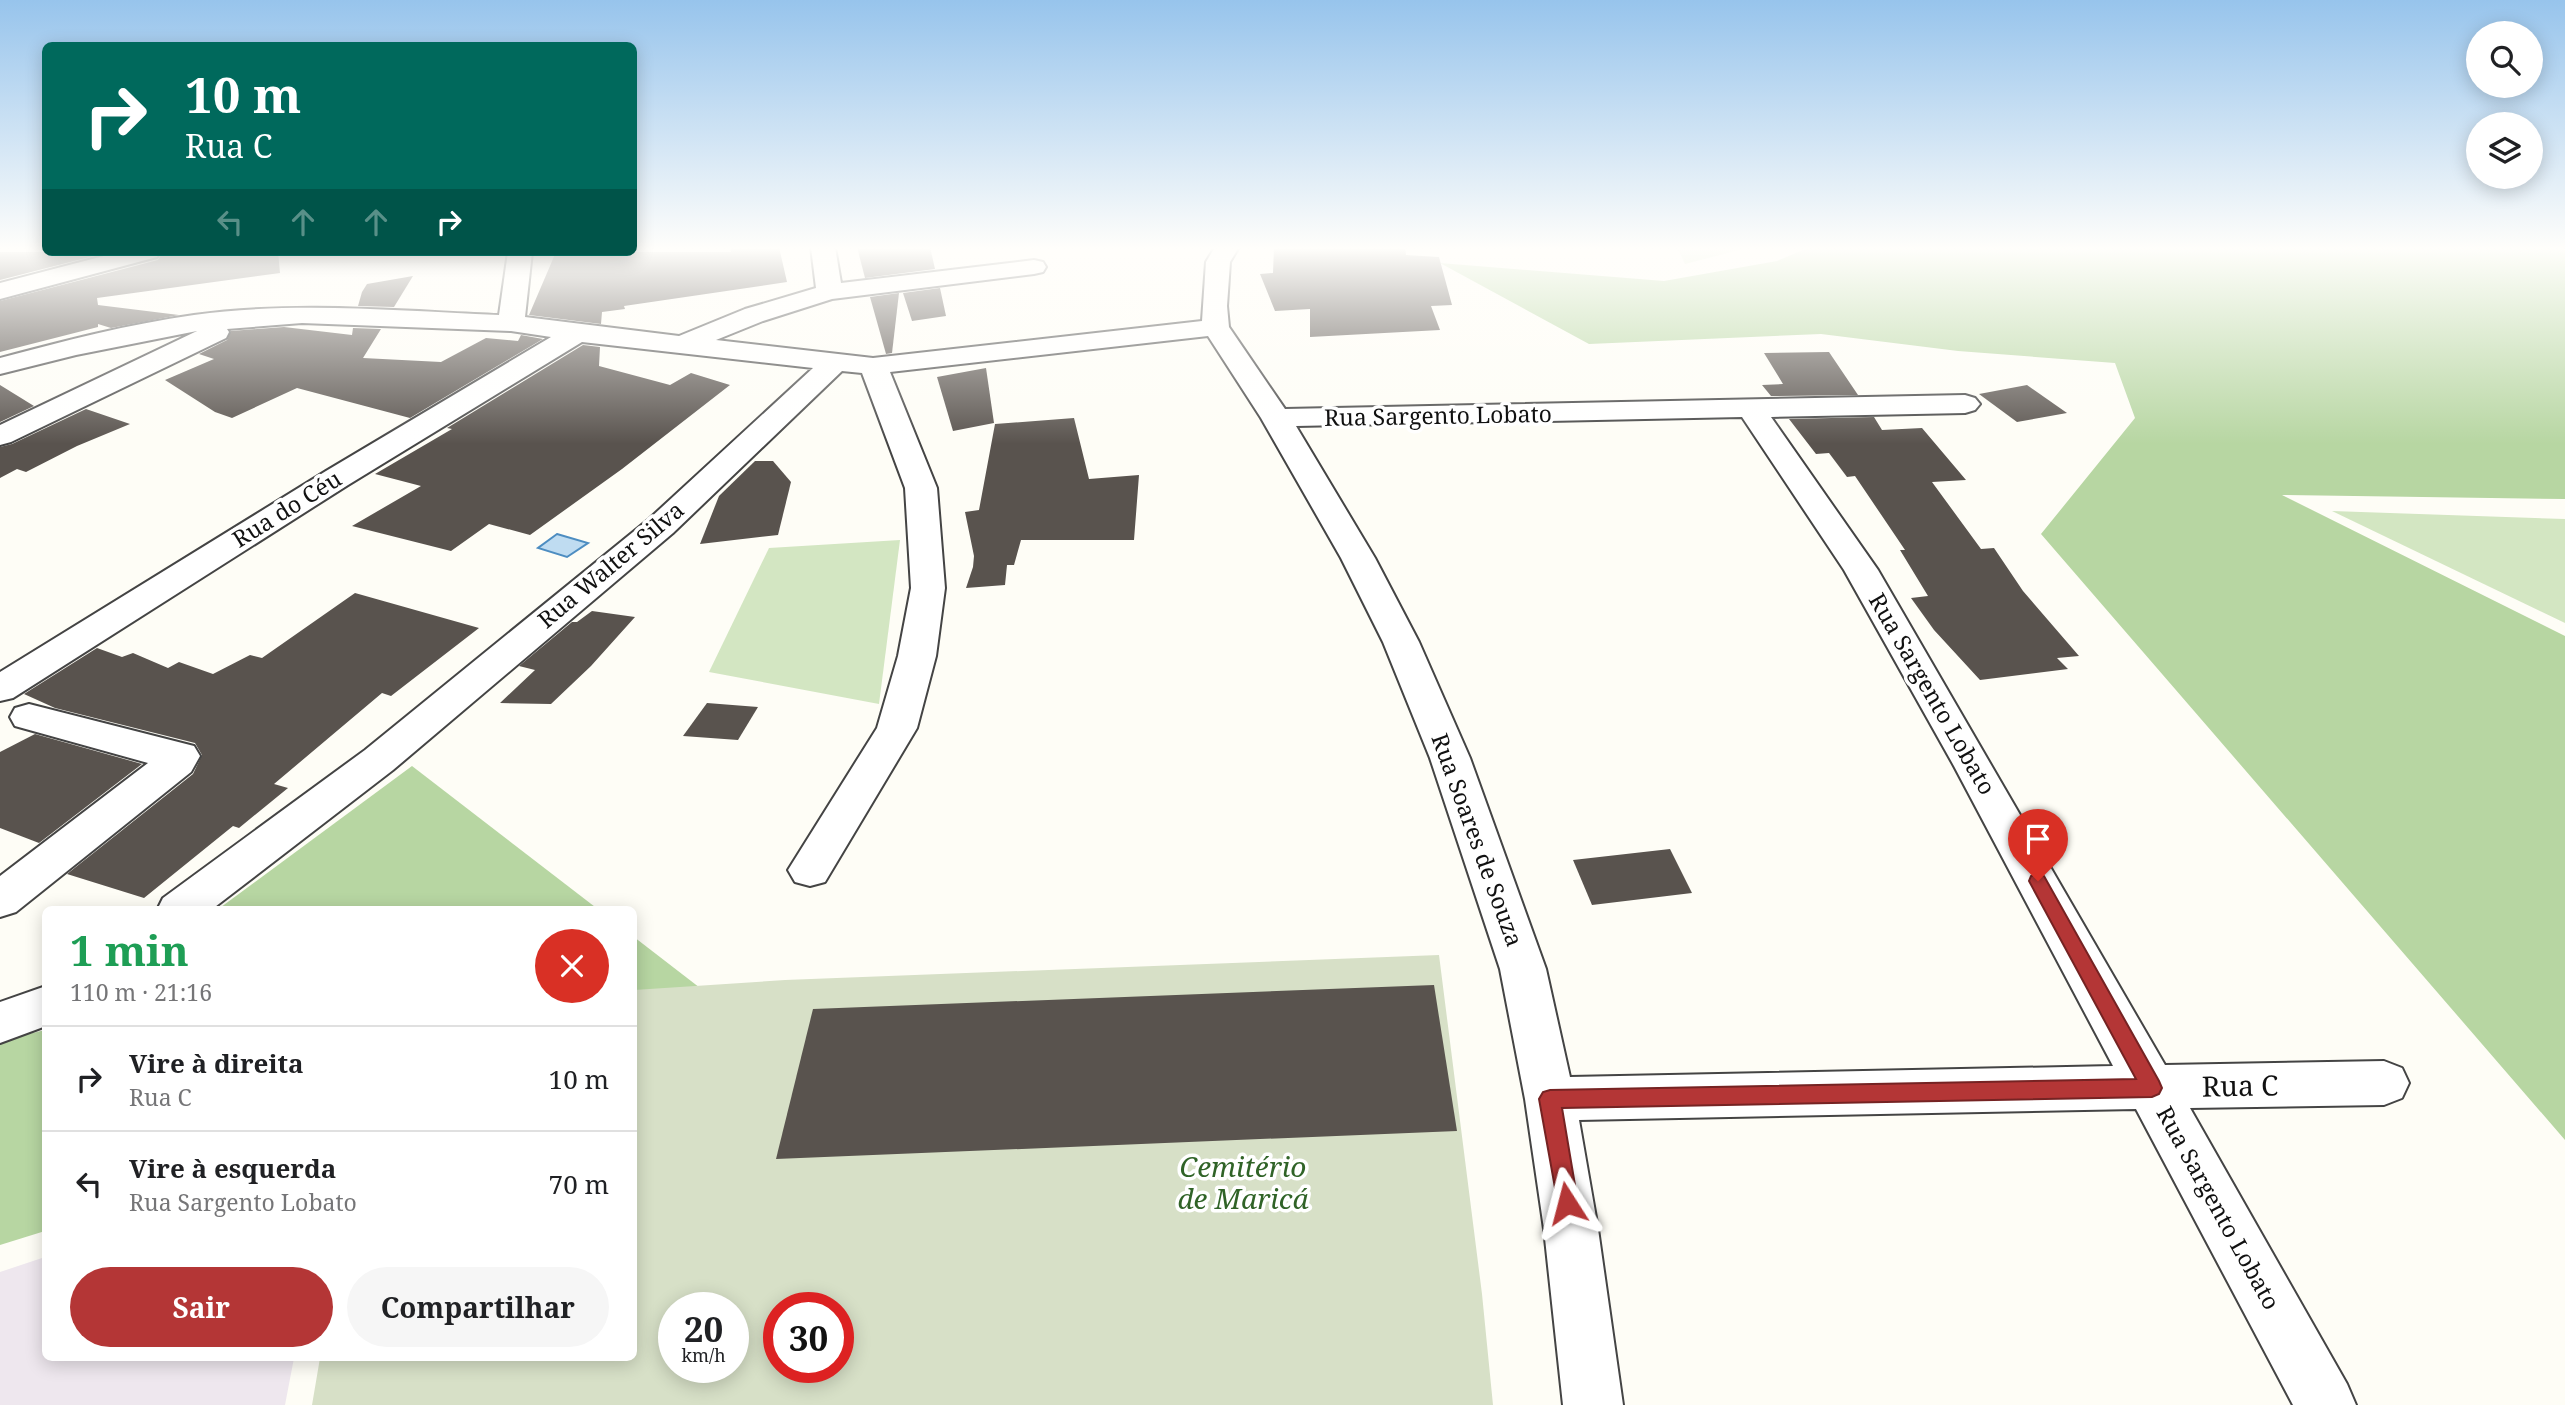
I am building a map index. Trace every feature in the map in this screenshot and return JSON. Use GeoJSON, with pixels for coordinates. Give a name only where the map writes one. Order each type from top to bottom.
{"type":"FeatureCollection","features":[{"type":"Feature","properties":{"kind":"street"},"geometry":{"type":"LineString","coordinates":[[511,323],[512,313]]}},
{"type":"Feature","properties":{"kind":"street"},"geometry":{"type":"LineString","coordinates":[[680,345],[762,313]]}},
{"type":"Feature","properties":{"kind":"street"},"geometry":{"type":"LineString","coordinates":[[0,366],[166,328],[246,317],[302,315],[511,323],[577,333],[873,366],[1216,327],[1215,313]]}},
{"type":"Feature","properties":{"kind":"street"},"geometry":{"type":"LineString","coordinates":[[0,436],[246,317]]}},
{"type":"Feature","properties":{"kind":"street","name":"Rua Soares de Souza"},"geometry":{"type":"LineString","coordinates":[[1216,327],[1276,418],[1358,558],[1401,642],[1450,758],[1523,968],[1550,1099],[1571,1229],[1593,1405]]}},
{"type":"Feature","properties":{"kind":"street","name":"Rua do Céu"},"geometry":{"type":"LineString","coordinates":[[0,689],[337,478],[577,333]]}},
{"type":"Feature","properties":{"kind":"street","name":"Rua Walter Silva"},"geometry":{"type":"LineString","coordinates":[[184,906],[379,760],[661,526],[835,362]]}},
{"type":"Feature","properties":{"kind":"street"},"geometry":{"type":"LineString","coordinates":[[810,870],[897,728],[917,656],[928,588],[921,488],[873,366]]}},
{"type":"Feature","properties":{"kind":"street"},"geometry":{"type":"LineString","coordinates":[[1752,410],[1965,404]]}},
{"type":"Feature","properties":{"kind":"street","name":"Rua Sargento Lobato"},"geometry":{"type":"LineString","coordinates":[[1276,418],[1752,410],[1861,570],[1974,766],[2326,1405]]}},
{"type":"Feature","properties":{"kind":"street"},"geometry":{"type":"LineString","coordinates":[[0,900],[177,762],[180,756],[163,754],[29,717]]}},
{"type":"Feature","properties":{"kind":"street"},"geometry":{"type":"LineString","coordinates":[[0,1023],[42,1007]]}},
{"type":"Feature","properties":{"kind":"street","name":"Rua C"},"geometry":{"type":"LineString","coordinates":[[1550,1099],[2384,1083]]}},
{"type":"Feature","properties":{"kind":"shaded area"},"geometry":{"type":"Polygon","coordinates":[[[42,1258],[42,1361],[293,1361],[285,1405],[0,1405],[0,1272],[42,1258]]]}},
{"type":"Feature","properties":{"kind":"green space"},"geometry":{"type":"Polygon","coordinates":[[[1531,313],[2565,313],[2565,499],[2282,495],[2565,636],[2565,1140],[2041,534],[2135,418],[2115,363],[1958,351],[1821,334],[1589,344],[1531,313]]]}},
{"type":"Feature","properties":{"kind":"green space"},"geometry":{"type":"Polygon","coordinates":[[[2332,511],[2565,519],[2565,623],[2332,511]]]}},
{"type":"Feature","properties":{"kind":"green space"},"geometry":{"type":"Polygon","coordinates":[[[900,540],[879,704],[709,672],[769,548],[900,540]]]}},
{"type":"Feature","properties":{"kind":"green space"},"geometry":{"type":"Polygon","coordinates":[[[412,766],[594,906],[222,906],[412,766]]]}},
{"type":"Feature","properties":{"kind":"green space"},"geometry":{"type":"Polygon","coordinates":[[[637,939],[739,1018],[637,1049],[637,939]]]}},
{"type":"Feature","properties":{"kind":"green space","name":"Cemitério de Maricá"},"geometry":{"type":"Polygon","coordinates":[[[1439,955],[1482,1294],[1493,1405],[312,1405],[319,1361],[637,1361],[637,990],[785,980],[1439,955]]]}},
{"type":"Feature","properties":{"kind":"green space"},"geometry":{"type":"Polygon","coordinates":[[[42,1031],[42,1232],[0,1245],[0,1041],[42,1031]]]}},
{"type":"Feature","properties":{"kind":"water"},"geometry":{"type":"Polygon","coordinates":[[[557,534],[588,543],[567,557],[538,548],[557,534]]]}},
{"type":"Feature","properties":{"kind":"building"},"geometry":{"type":"Polygon","coordinates":[[[0,313],[159,313],[179,315],[111,328],[98,324],[98,327],[0,352],[0,313]]]}},
{"type":"Feature","properties":{"kind":"building"},"geometry":{"type":"Polygon","coordinates":[[[530,313],[602,313],[601,324],[529,315],[530,313]]]}},
{"type":"Feature","properties":{"kind":"building"},"geometry":{"type":"Polygon","coordinates":[[[874,313],[897,313],[892,353],[886,354],[874,313]]]}},
{"type":"Feature","properties":{"kind":"building"},"geometry":{"type":"Polygon","coordinates":[[[909,313],[945,313],[946,316],[912,321],[909,313]]]}},
{"type":"Feature","properties":{"kind":"building"},"geometry":{"type":"Polygon","coordinates":[[[1310,313],[1433,313],[1440,330],[1310,337],[1310,313]]]}},
{"type":"Feature","properties":{"kind":"building"},"geometry":{"type":"Polygon","coordinates":[[[284,327],[352,335],[353,328],[381,329],[363,358],[441,362],[486,338],[518,341],[521,335],[543,339],[410,418],[297,388],[232,418],[215,412],[165,380],[214,359],[199,354],[227,340],[231,331],[284,327]]]}},
{"type":"Feature","properties":{"kind":"building"},"geometry":{"type":"Polygon","coordinates":[[[583,345],[600,347],[599,366],[670,385],[691,373],[730,385],[622,469],[530,535],[489,524],[451,551],[352,526],[421,486],[375,474],[452,429],[447,428],[583,345]]]}},
{"type":"Feature","properties":{"kind":"building"},"geometry":{"type":"Polygon","coordinates":[[[1829,352],[1858,395],[1771,396],[1762,385],[1783,384],[1764,353],[1829,352]]]}},
{"type":"Feature","properties":{"kind":"building"},"geometry":{"type":"Polygon","coordinates":[[[986,368],[994,423],[953,431],[937,377],[986,368]]]}},
{"type":"Feature","properties":{"kind":"building"},"geometry":{"type":"Polygon","coordinates":[[[0,385],[34,406],[0,422],[0,385]]]}},
{"type":"Feature","properties":{"kind":"building"},"geometry":{"type":"Polygon","coordinates":[[[2027,385],[2067,413],[2017,422],[1979,394],[2027,385]]]}},
{"type":"Feature","properties":{"kind":"building"},"geometry":{"type":"Polygon","coordinates":[[[86,409],[130,424],[77,446],[26,472],[17,469],[0,478],[0,447],[12,444],[86,409]]]}},
{"type":"Feature","properties":{"kind":"building"},"geometry":{"type":"Polygon","coordinates":[[[1874,417],[1882,430],[1922,428],[1966,480],[1932,482],[1981,549],[1994,548],[2023,591],[2079,656],[2057,658],[2068,669],[1980,680],[1934,630],[1911,598],[1928,596],[1900,550],[1905,550],[1855,476],[1847,477],[1829,453],[1816,454],[1789,419],[1874,417]]]}},
{"type":"Feature","properties":{"kind":"building"},"geometry":{"type":"Polygon","coordinates":[[[1074,418],[1089,479],[1139,475],[1134,540],[1021,540],[1014,565],[1007,565],[1005,585],[966,588],[974,556],[965,512],[979,510],[995,424],[1074,418]]]}},
{"type":"Feature","properties":{"kind":"building"},"geometry":{"type":"Polygon","coordinates":[[[755,461],[773,461],[791,482],[778,535],[700,544],[719,496],[755,461]]]}},
{"type":"Feature","properties":{"kind":"building"},"geometry":{"type":"Polygon","coordinates":[[[355,593],[479,628],[391,696],[382,693],[274,784],[288,788],[239,828],[233,826],[144,898],[67,874],[193,774],[202,755],[195,743],[55,708],[24,694],[97,648],[122,657],[133,653],[168,668],[179,662],[213,674],[250,655],[262,658],[355,593]]]}},
{"type":"Feature","properties":{"kind":"building"},"geometry":{"type":"Polygon","coordinates":[[[592,611],[635,617],[591,666],[551,704],[500,703],[535,670],[519,666],[572,622],[577,622],[592,611]]]}},
{"type":"Feature","properties":{"kind":"building"},"geometry":{"type":"Polygon","coordinates":[[[707,703],[758,707],[738,740],[683,736],[707,703]]]}},
{"type":"Feature","properties":{"kind":"building"},"geometry":{"type":"Polygon","coordinates":[[[35,734],[142,764],[39,843],[0,828],[0,752],[35,734]]]}},
{"type":"Feature","properties":{"kind":"building"},"geometry":{"type":"Polygon","coordinates":[[[1670,849],[1692,893],[1592,905],[1573,860],[1670,849]]]}},
{"type":"Feature","properties":{"kind":"building"},"geometry":{"type":"Polygon","coordinates":[[[1434,985],[1457,1131],[776,1159],[813,1009],[1434,985]]]}},
{"type":"Feature","properties":{"kind":"route"},"geometry":{"type":"LineString","coordinates":[[1567,1203],[1550,1099],[2152,1088],[2038,881]]}}]}
